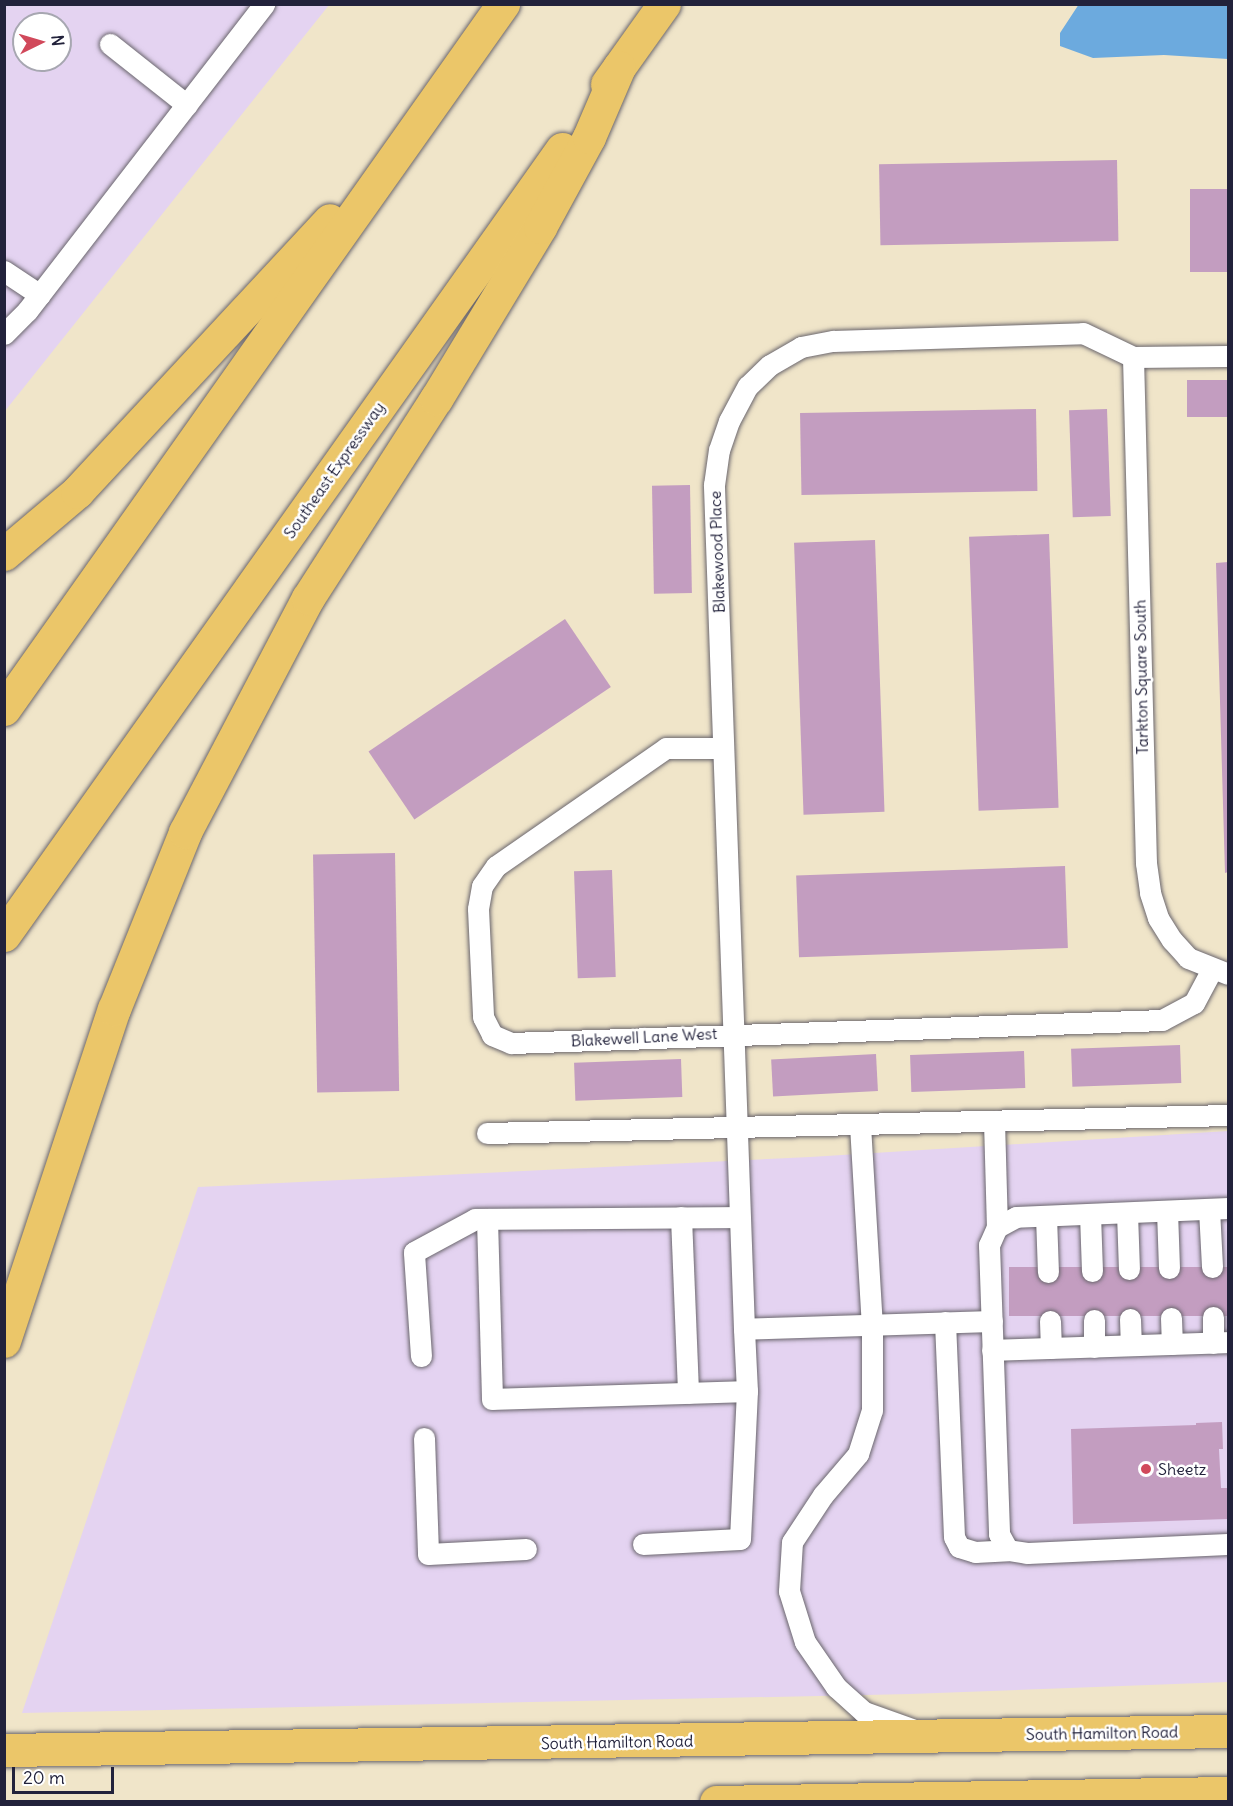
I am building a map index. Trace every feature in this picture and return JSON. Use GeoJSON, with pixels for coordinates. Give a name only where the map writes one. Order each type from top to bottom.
{"type":"FeatureCollection","features":[{"type":"Feature","properties":{"kind":"main road"},"geometry":{"type":"LineString","coordinates":[[4,709],[503,4]]}},
{"type":"Feature","properties":{"kind":"main road","name":"Southeast Expressway"},"geometry":{"type":"LineString","coordinates":[[4,935],[664,4]]}},
{"type":"Feature","properties":{"kind":"main road"},"geometry":{"type":"LineString","coordinates":[[4,1341],[114,1009],[185,832],[308,598],[436,399],[540,226],[589,136],[620,68]]}},
{"type":"Feature","properties":{"kind":"main road"},"geometry":{"type":"LineString","coordinates":[[4,554],[77,492],[316,235],[403,146]]}},
{"type":"Feature","properties":{"kind":"main road","name":"South Hamilton Road"},"geometry":{"type":"LineString","coordinates":[[4,1750],[1228,1731]]}},
{"type":"Feature","properties":{"kind":"main road"},"geometry":{"type":"LineString","coordinates":[[716,1802],[1228,1792]]}},
{"type":"Feature","properties":{"kind":"lane"},"geometry":{"type":"LineString","coordinates":[[4,334],[40,295],[264,4]]}},
{"type":"Feature","properties":{"kind":"lane"},"geometry":{"type":"LineString","coordinates":[[110,44],[187,105]]}},
{"type":"Feature","properties":{"kind":"lane"},"geometry":{"type":"LineString","coordinates":[[4,271],[40,295]]}},
{"type":"Feature","properties":{"kind":"lane","name":"Blakewood Place"},"geometry":{"type":"LineString","coordinates":[[643,1544],[740,1539],[747,1391],[738,1217],[714,485],[719,450],[729,420],[748,386],[770,365],[801,347],[833,341],[1083,333],[1133,357]]}},
{"type":"Feature","properties":{"kind":"lane"},"geometry":{"type":"LineString","coordinates":[[1133,357],[1228,356]]}},
{"type":"Feature","properties":{"kind":"lane","name":"Tarkton Square South"},"geometry":{"type":"LineString","coordinates":[[1133,357],[1146,863],[1150,893],[1158,918],[1172,940],[1188,958],[1220,971]]}},
{"type":"Feature","properties":{"kind":"lane","name":"Blakewell Lane West"},"geometry":{"type":"LineString","coordinates":[[723,748],[666,748],[496,866],[482,886],[478,909],[483,1017],[492,1035],[511,1043],[733,1033],[1162,1020],[1194,1003],[1220,971]]}},
{"type":"Feature","properties":{"kind":"lane"},"geometry":{"type":"LineString","coordinates":[[487,1133],[1228,1115]]}},
{"type":"Feature","properties":{"kind":"lane"},"geometry":{"type":"LineString","coordinates":[[994,1121],[997,1227],[989,1245],[999,1534],[1008,1550]]}},
{"type":"Feature","properties":{"kind":"lane"},"geometry":{"type":"LineString","coordinates":[[860,1125],[872,1326],[872,1410],[858,1454],[823,1495],[792,1542],[789,1592],[805,1642],[836,1687],[864,1712],[929,1735]]}},
{"type":"Feature","properties":{"kind":"lane"},"geometry":{"type":"LineString","coordinates":[[997,1227],[1016,1217],[1219,1209],[1212,1267]]}},
{"type":"Feature","properties":{"kind":"lane"},"geometry":{"type":"LineString","coordinates":[[1167,1211],[1169,1268]]}},
{"type":"Feature","properties":{"kind":"lane"},"geometry":{"type":"LineString","coordinates":[[1127,1213],[1129,1269]]}},
{"type":"Feature","properties":{"kind":"lane"},"geometry":{"type":"LineString","coordinates":[[1090,1214],[1092,1270]]}},
{"type":"Feature","properties":{"kind":"lane"},"geometry":{"type":"LineString","coordinates":[[1046,1216],[1048,1272]]}},
{"type":"Feature","properties":{"kind":"lane"},"geometry":{"type":"LineString","coordinates":[[681,1217],[688,1393]]}},
{"type":"Feature","properties":{"kind":"lane"},"geometry":{"type":"LineString","coordinates":[[421,1356],[414,1252],[451,1230],[475,1220],[487,1219],[738,1217]]}},
{"type":"Feature","properties":{"kind":"lane"},"geometry":{"type":"LineString","coordinates":[[487,1219],[492,1400],[747,1391]]}},
{"type":"Feature","properties":{"kind":"lane"},"geometry":{"type":"LineString","coordinates":[[993,1350],[1221,1342],[1213,1317]]}},
{"type":"Feature","properties":{"kind":"lane"},"geometry":{"type":"LineString","coordinates":[[1170,1318],[1172,1344]]}},
{"type":"Feature","properties":{"kind":"lane"},"geometry":{"type":"LineString","coordinates":[[1130,1319],[1131,1345]]}},
{"type":"Feature","properties":{"kind":"lane"},"geometry":{"type":"LineString","coordinates":[[1094,1320],[1094,1347]]}},
{"type":"Feature","properties":{"kind":"lane"},"geometry":{"type":"LineString","coordinates":[[744,1329],[992,1321]]}},
{"type":"Feature","properties":{"kind":"lane"},"geometry":{"type":"LineString","coordinates":[[1050,1321],[1051,1348]]}},
{"type":"Feature","properties":{"kind":"lane"},"geometry":{"type":"LineString","coordinates":[[945,1323],[954,1537],[960,1547],[975,1552],[1008,1550],[1027,1553],[1228,1544]]}},
{"type":"Feature","properties":{"kind":"lane"},"geometry":{"type":"LineString","coordinates":[[424,1438],[428,1554],[526,1549]]}},
{"type":"Feature","properties":{"kind":"shaded area"},"geometry":{"type":"Polygon","coordinates":[[[5,5],[329,5],[5,411],[5,5]]]}},
{"type":"Feature","properties":{"kind":"shaded area"},"geometry":{"type":"Polygon","coordinates":[[[1228,1131],[1228,1682],[910,1694],[22,1713],[198,1187],[810,1157],[1228,1131]]]}},
{"type":"Feature","properties":{"kind":"water"},"geometry":{"type":"Polygon","coordinates":[[[1079,4],[1228,5],[1228,59],[1164,55],[1093,58],[1060,46],[1060,33],[1079,4]]]}},
{"type":"Feature","properties":{"kind":"building"},"geometry":{"type":"Polygon","coordinates":[[[1117,160],[1118,241],[880,245],[879,164],[1117,160]]]}},
{"type":"Feature","properties":{"kind":"building"},"geometry":{"type":"Polygon","coordinates":[[[1190,189],[1228,189],[1228,272],[1190,272],[1190,189]]]}},
{"type":"Feature","properties":{"kind":"building"},"geometry":{"type":"Polygon","coordinates":[[[1187,380],[1228,380],[1228,417],[1187,417],[1187,380]]]}},
{"type":"Feature","properties":{"kind":"building"},"geometry":{"type":"Polygon","coordinates":[[[1036,409],[1037,491],[801,495],[800,413],[1036,409]]]}},
{"type":"Feature","properties":{"kind":"building"},"geometry":{"type":"Polygon","coordinates":[[[1107,409],[1111,516],[1073,517],[1069,410],[1107,409]]]}},
{"type":"Feature","properties":{"kind":"building"},"geometry":{"type":"Polygon","coordinates":[[[690,485],[692,593],[654,594],[652,486],[690,485]]]}},
{"type":"Feature","properties":{"kind":"building"},"geometry":{"type":"Polygon","coordinates":[[[1049,534],[1059,808],[979,811],[969,537],[1049,534]]]}},
{"type":"Feature","properties":{"kind":"building"},"geometry":{"type":"Polygon","coordinates":[[[875,540],[884,812],[804,815],[794,543],[875,540]]]}},
{"type":"Feature","properties":{"kind":"building"},"geometry":{"type":"Polygon","coordinates":[[[1228,562],[1228,872],[1225,873],[1216,563],[1228,562]]]}},
{"type":"Feature","properties":{"kind":"building"},"geometry":{"type":"Polygon","coordinates":[[[565,619],[611,687],[414,820],[369,752],[565,619]]]}},
{"type":"Feature","properties":{"kind":"building"},"geometry":{"type":"Polygon","coordinates":[[[395,853],[399,1091],[317,1092],[313,854],[395,853]]]}},
{"type":"Feature","properties":{"kind":"building"},"geometry":{"type":"Polygon","coordinates":[[[1065,866],[1068,948],[799,957],[796,875],[1065,866]]]}},
{"type":"Feature","properties":{"kind":"building"},"geometry":{"type":"Polygon","coordinates":[[[612,870],[616,977],[578,978],[574,871],[612,870]]]}},
{"type":"Feature","properties":{"kind":"building"},"geometry":{"type":"Polygon","coordinates":[[[1180,1045],[1181,1083],[1072,1087],[1071,1049],[1180,1045]]]}},
{"type":"Feature","properties":{"kind":"building"},"geometry":{"type":"Polygon","coordinates":[[[1024,1051],[1025,1088],[911,1092],[910,1055],[1024,1051]]]}},
{"type":"Feature","properties":{"kind":"building"},"geometry":{"type":"Polygon","coordinates":[[[876,1054],[878,1091],[773,1096],[771,1059],[876,1054]]]}},
{"type":"Feature","properties":{"kind":"building"},"geometry":{"type":"Polygon","coordinates":[[[681,1059],[682,1097],[575,1101],[574,1063],[681,1059]]]}},
{"type":"Feature","properties":{"kind":"building"},"geometry":{"type":"Polygon","coordinates":[[[1009,1267],[1228,1267],[1228,1316],[1009,1316],[1009,1267]]]}},
{"type":"Feature","properties":{"kind":"building","name":"Sheetz"},"geometry":{"type":"Polygon","coordinates":[[[1222,1422],[1223,1449],[1219,1449],[1221,1488],[1228,1488],[1228,1519],[1073,1524],[1071,1429],[1222,1422]]]}},
{"type":"Feature","properties":{"kind":"place","name":"Sheetz"},"geometry":{"type":"Point","coordinates":[1146,1469]}}]}
